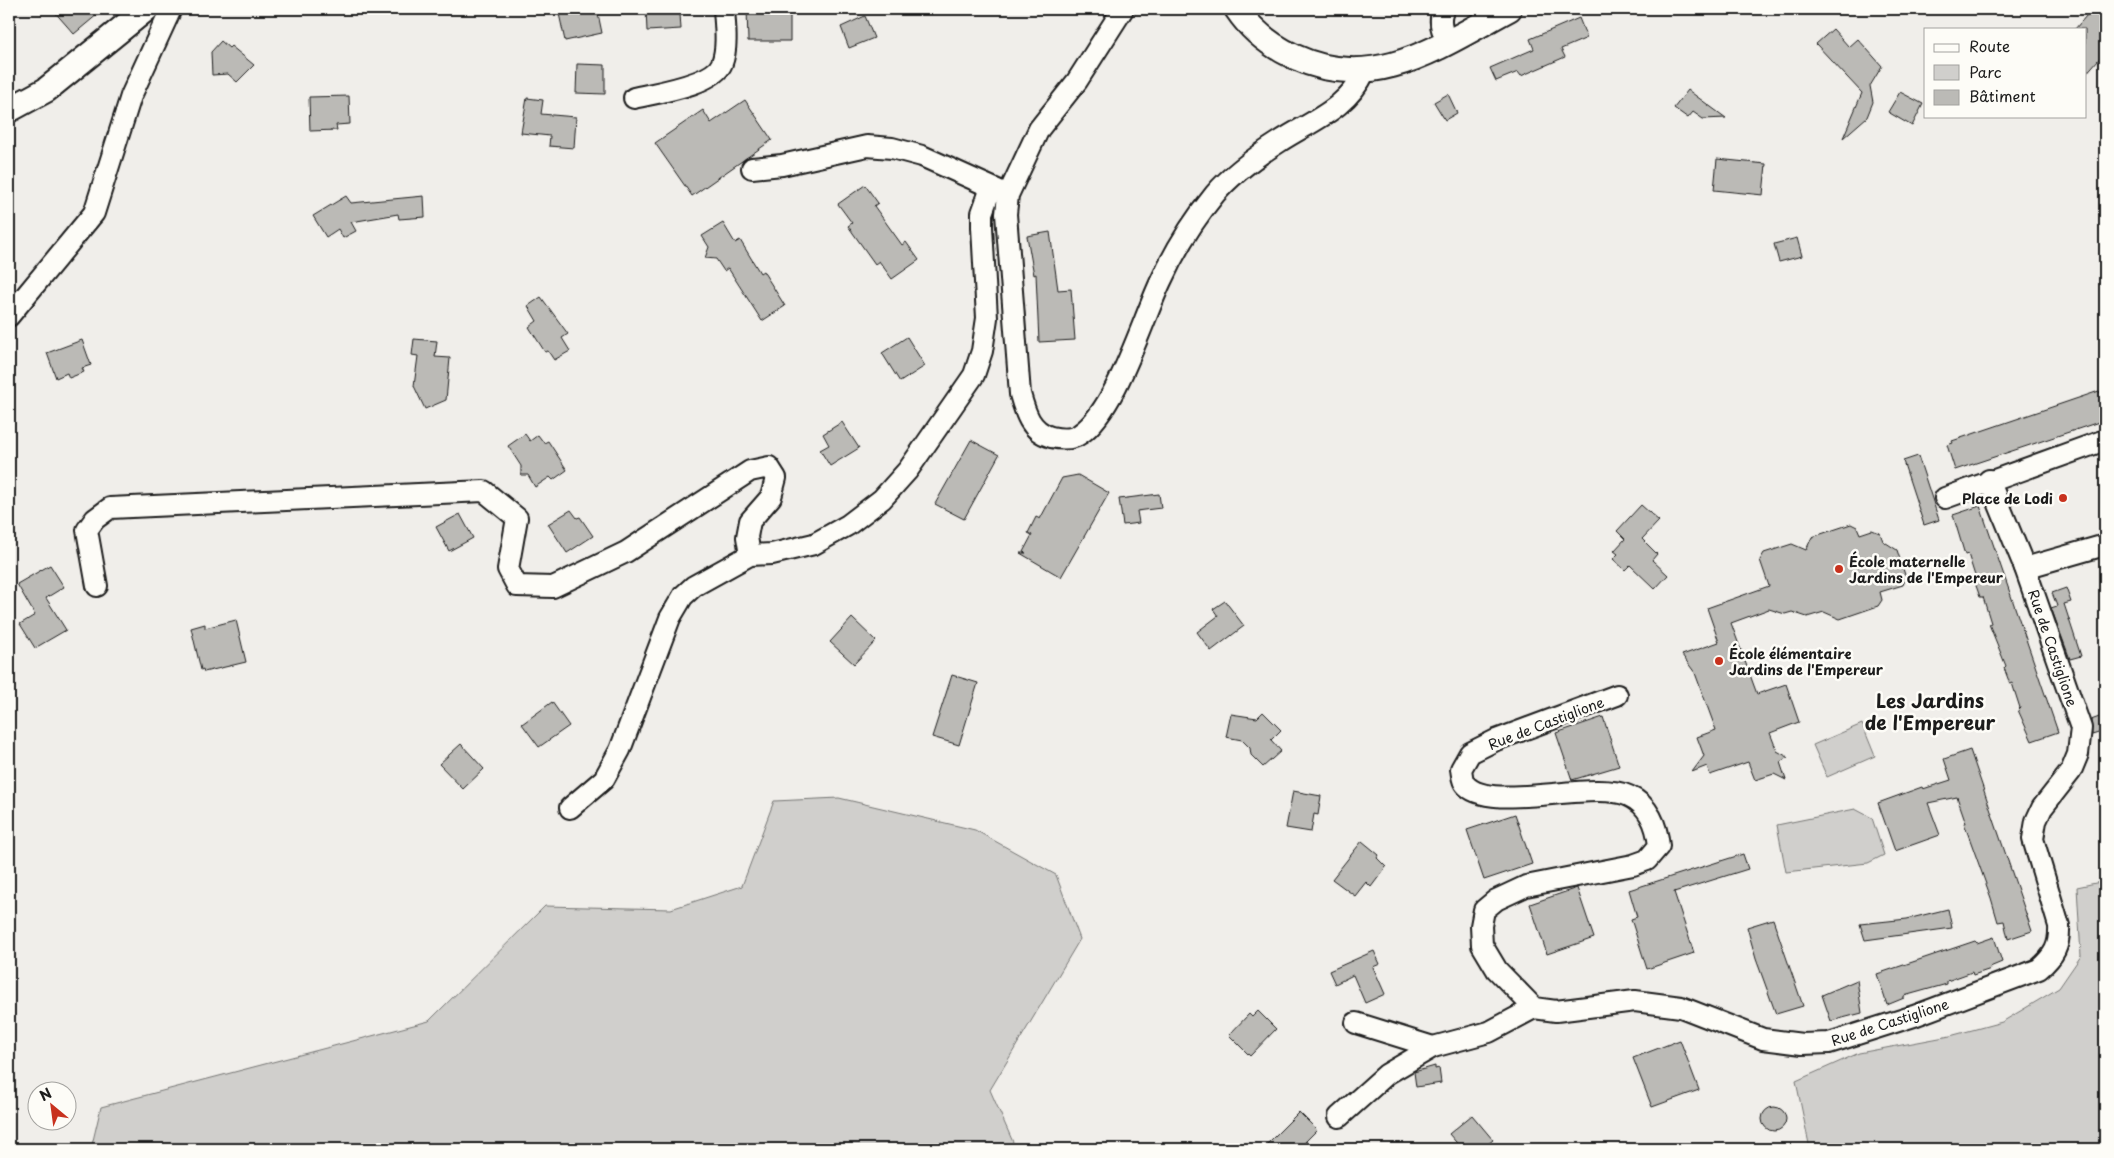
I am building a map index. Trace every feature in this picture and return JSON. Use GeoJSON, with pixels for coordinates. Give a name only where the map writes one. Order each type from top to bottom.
{"type":"FeatureCollection","features":[{"type":"Feature","properties":{"kind":"street"},"geometry":{"type":"LineString","coordinates":[[9,110],[46,90],[146,9]]}},
{"type":"Feature","properties":{"kind":"street"},"geometry":{"type":"LineString","coordinates":[[9,316],[94,213],[131,96],[172,9]]}},
{"type":"Feature","properties":{"kind":"street"},"geometry":{"type":"LineString","coordinates":[[634,98],[693,84],[715,72],[722,64],[725,41],[724,9]]}},
{"type":"Feature","properties":{"kind":"street"},"geometry":{"type":"LineString","coordinates":[[570,808],[604,779],[620,750],[670,618],[683,596],[694,586],[750,555],[772,554],[814,544],[848,525],[882,499],[908,470],[969,382],[982,351],[987,318],[982,213],[999,191],[1039,129],[1077,81],[1123,9]]}},
{"type":"Feature","properties":{"kind":"street"},"geometry":{"type":"LineString","coordinates":[[1237,9],[1245,21],[1275,48],[1316,67],[1345,72],[1365,71],[1406,61],[1448,42],[1509,9]]}},
{"type":"Feature","properties":{"kind":"street"},"geometry":{"type":"LineString","coordinates":[[1444,9],[1440,17],[1443,33],[1448,42]]}},
{"type":"Feature","properties":{"kind":"street"},"geometry":{"type":"LineString","coordinates":[[752,168],[782,165],[867,146],[892,148],[922,156],[999,191],[1006,214],[1020,394],[1025,414],[1034,427],[1045,435],[1061,440],[1080,435],[1100,415],[1119,379],[1161,281],[1184,236],[1216,193],[1240,170],[1278,142],[1344,102],[1360,82],[1365,71]]}},
{"type":"Feature","properties":{"kind":"street"},"geometry":{"type":"LineString","coordinates":[[1944,498],[1989,480],[2105,440]]}},
{"type":"Feature","properties":{"kind":"street"},"geometry":{"type":"LineString","coordinates":[[98,586],[87,530],[95,519],[110,508],[484,491],[517,518],[508,569],[517,586],[553,587],[626,552],[750,471],[769,467],[776,478],[771,497],[750,521],[747,537],[750,555]]}},
{"type":"Feature","properties":{"kind":"street","name":"Rue de Castiglione"},"geometry":{"type":"LineString","coordinates":[[1617,695],[1496,740],[1470,754],[1461,770],[1464,783],[1474,792],[1498,797],[1602,791],[1629,795],[1647,810],[1657,826],[1659,846],[1647,860],[1633,865],[1526,886],[1496,900],[1484,910],[1480,926],[1482,945],[1497,970],[1534,1008],[1556,1010],[1635,1001],[1681,1007],[1763,1039],[1802,1044],[1829,1043],[1914,1016],[2022,977],[2039,969],[2052,958],[2060,941],[2059,926],[2033,839],[2036,821],[2042,808],[2071,771],[2078,754],[2081,728],[2026,568],[1989,480]]}},
{"type":"Feature","properties":{"kind":"street"},"geometry":{"type":"LineString","coordinates":[[2026,568],[2105,545]]}},
{"type":"Feature","properties":{"kind":"street"},"geometry":{"type":"LineString","coordinates":[[1339,1117],[1386,1074],[1432,1047],[1489,1032],[1534,1008]]}},
{"type":"Feature","properties":{"kind":"street"},"geometry":{"type":"LineString","coordinates":[[1356,1023],[1432,1047]]}},
{"type":"Feature","properties":{"kind":"green space"},"geometry":{"type":"Polygon","coordinates":[[[1862,724],[1875,756],[1827,777],[1813,745],[1862,724]]]}},
{"type":"Feature","properties":{"kind":"green space"},"geometry":{"type":"Polygon","coordinates":[[[839,798],[975,830],[1056,875],[1080,939],[990,1090],[1016,1149],[91,1149],[101,1107],[429,1021],[545,906],[671,909],[742,886],[774,801],[839,798]]]}},
{"type":"Feature","properties":{"kind":"green space"},"geometry":{"type":"Polygon","coordinates":[[[1855,809],[1872,818],[1884,855],[1868,863],[1786,872],[1777,825],[1855,809]]]}},
{"type":"Feature","properties":{"kind":"green space"},"geometry":{"type":"Polygon","coordinates":[[[2105,881],[2105,1149],[1810,1149],[1796,1081],[1859,1053],[1950,1036],[2002,1022],[2059,988],[2081,956],[2077,887],[2105,881]]]}},
{"type":"Feature","properties":{"kind":"building"},"geometry":{"type":"Polygon","coordinates":[[[52,9],[104,9],[74,34],[52,9]]]}},
{"type":"Feature","properties":{"kind":"building"},"geometry":{"type":"Polygon","coordinates":[[[558,9],[597,9],[602,33],[565,41],[558,9]]]}},
{"type":"Feature","properties":{"kind":"building"},"geometry":{"type":"Polygon","coordinates":[[[646,9],[674,9],[675,14],[680,14],[681,29],[647,31],[646,9]]]}},
{"type":"Feature","properties":{"kind":"building"},"geometry":{"type":"Polygon","coordinates":[[[747,9],[790,9],[790,41],[748,41],[747,9]]]}},
{"type":"Feature","properties":{"kind":"building"},"geometry":{"type":"Polygon","coordinates":[[[2092,9],[2100,9],[2105,13],[2105,52],[2086,74],[2086,28],[2076,28],[2092,9]]]}},
{"type":"Feature","properties":{"kind":"building"},"geometry":{"type":"Polygon","coordinates":[[[865,16],[874,38],[849,48],[841,27],[865,16]]]}},
{"type":"Feature","properties":{"kind":"building"},"geometry":{"type":"Polygon","coordinates":[[[1579,18],[1587,38],[1561,49],[1565,57],[1521,76],[1518,72],[1496,81],[1490,68],[1534,49],[1530,39],[1579,18]]]}},
{"type":"Feature","properties":{"kind":"building"},"geometry":{"type":"Polygon","coordinates":[[[1833,29],[1849,47],[1858,39],[1882,66],[1870,86],[1873,102],[1867,117],[1843,138],[1862,93],[1816,44],[1833,29]]]}},
{"type":"Feature","properties":{"kind":"building"},"geometry":{"type":"Polygon","coordinates":[[[221,41],[229,48],[231,46],[254,65],[237,82],[228,74],[212,75],[211,52],[221,41]]]}},
{"type":"Feature","properties":{"kind":"building"},"geometry":{"type":"Polygon","coordinates":[[[577,64],[605,65],[605,94],[576,93],[577,64]]]}},
{"type":"Feature","properties":{"kind":"building"},"geometry":{"type":"Polygon","coordinates":[[[1688,90],[1726,118],[1703,119],[1693,112],[1688,118],[1674,108],[1688,90]]]}},
{"type":"Feature","properties":{"kind":"building"},"geometry":{"type":"Polygon","coordinates":[[[1900,92],[1923,104],[1912,126],[1888,112],[1900,92]]]}},
{"type":"Feature","properties":{"kind":"building"},"geometry":{"type":"Polygon","coordinates":[[[1448,94],[1457,113],[1445,120],[1434,102],[1448,94]]]}},
{"type":"Feature","properties":{"kind":"building"},"geometry":{"type":"Polygon","coordinates":[[[349,96],[350,124],[336,125],[337,130],[310,131],[309,97],[349,96]]]}},
{"type":"Feature","properties":{"kind":"building"},"geometry":{"type":"Polygon","coordinates":[[[527,98],[543,100],[541,114],[576,117],[574,148],[549,146],[550,136],[521,133],[527,98]]]}},
{"type":"Feature","properties":{"kind":"building"},"geometry":{"type":"Polygon","coordinates":[[[745,100],[772,140],[692,196],[655,143],[703,110],[711,123],[745,100]]]}},
{"type":"Feature","properties":{"kind":"building"},"geometry":{"type":"Polygon","coordinates":[[[1717,159],[1766,164],[1763,195],[1714,190],[1717,159]]]}},
{"type":"Feature","properties":{"kind":"building"},"geometry":{"type":"Polygon","coordinates":[[[865,185],[878,203],[874,206],[902,245],[906,242],[919,260],[892,279],[879,261],[875,264],[848,226],[852,223],[838,204],[865,185]]]}},
{"type":"Feature","properties":{"kind":"building"},"geometry":{"type":"Polygon","coordinates":[[[346,196],[351,203],[424,196],[425,217],[399,219],[398,214],[351,222],[356,231],[343,238],[338,229],[326,237],[313,216],[346,196]]]}},
{"type":"Feature","properties":{"kind":"building"},"geometry":{"type":"Polygon","coordinates":[[[723,223],[735,243],[740,240],[760,273],[763,271],[785,306],[762,321],[728,268],[724,271],[716,259],[705,258],[709,247],[702,236],[723,223]]]}},
{"type":"Feature","properties":{"kind":"building"},"geometry":{"type":"Polygon","coordinates":[[[1050,232],[1058,290],[1071,289],[1075,340],[1039,342],[1036,274],[1034,275],[1027,236],[1050,232]]]}},
{"type":"Feature","properties":{"kind":"building"},"geometry":{"type":"Polygon","coordinates":[[[1797,238],[1802,256],[1779,262],[1774,244],[1797,238]]]}},
{"type":"Feature","properties":{"kind":"building"},"geometry":{"type":"Polygon","coordinates":[[[541,297],[568,334],[562,338],[570,351],[554,360],[548,351],[545,352],[529,327],[537,321],[528,306],[541,297]]]}},
{"type":"Feature","properties":{"kind":"building"},"geometry":{"type":"Polygon","coordinates":[[[907,337],[925,366],[900,382],[882,353],[907,337]]]}},
{"type":"Feature","properties":{"kind":"building"},"geometry":{"type":"Polygon","coordinates":[[[414,339],[437,341],[435,357],[450,358],[446,400],[425,409],[414,386],[418,356],[412,355],[414,339]]]}},
{"type":"Feature","properties":{"kind":"building"},"geometry":{"type":"Polygon","coordinates":[[[82,340],[91,365],[82,368],[84,372],[69,378],[67,373],[56,378],[47,353],[82,340]]]}},
{"type":"Feature","properties":{"kind":"building"},"geometry":{"type":"Polygon","coordinates":[[[2099,391],[2100,393],[2105,392],[2105,420],[1955,470],[1947,445],[1953,443],[1952,441],[2099,391]]]}},
{"type":"Feature","properties":{"kind":"building"},"geometry":{"type":"Polygon","coordinates":[[[842,422],[859,448],[830,466],[820,450],[829,445],[823,434],[842,422]]]}},
{"type":"Feature","properties":{"kind":"building"},"geometry":{"type":"Polygon","coordinates":[[[525,434],[530,441],[538,435],[544,443],[548,441],[567,470],[553,480],[550,477],[535,487],[528,475],[521,475],[521,466],[508,446],[525,434]]]}},
{"type":"Feature","properties":{"kind":"building"},"geometry":{"type":"Polygon","coordinates":[[[971,440],[999,455],[964,519],[935,504],[971,440]]]}},
{"type":"Feature","properties":{"kind":"building"},"geometry":{"type":"Polygon","coordinates":[[[1918,456],[1939,520],[1924,525],[1903,461],[1918,456]]]}},
{"type":"Feature","properties":{"kind":"building"},"geometry":{"type":"Polygon","coordinates":[[[1078,475],[1109,493],[1061,577],[1020,553],[1026,553],[1023,552],[1032,535],[1028,533],[1036,517],[1040,519],[1062,478],[1078,475]]]}},
{"type":"Feature","properties":{"kind":"building"},"geometry":{"type":"Polygon","coordinates":[[[1159,494],[1161,508],[1137,511],[1139,523],[1123,525],[1119,499],[1159,494]]]}},
{"type":"Feature","properties":{"kind":"building"},"geometry":{"type":"Polygon","coordinates":[[[1641,505],[1659,521],[1642,539],[1657,554],[1652,560],[1668,575],[1655,589],[1630,565],[1625,570],[1613,559],[1618,554],[1614,551],[1625,539],[1617,531],[1641,505]]]}},
{"type":"Feature","properties":{"kind":"building"},"geometry":{"type":"Polygon","coordinates":[[[1980,506],[2058,732],[2032,741],[2018,710],[2020,708],[2012,683],[2010,684],[2004,668],[2006,666],[1989,624],[1991,623],[1983,597],[1980,597],[1968,554],[1965,555],[1953,515],[1980,506]]]}},
{"type":"Feature","properties":{"kind":"building"},"geometry":{"type":"Polygon","coordinates":[[[571,510],[577,518],[580,517],[593,536],[567,553],[548,524],[571,510]]]}},
{"type":"Feature","properties":{"kind":"building"},"geometry":{"type":"Polygon","coordinates":[[[460,514],[473,538],[449,551],[436,527],[460,514]]]}},
{"type":"Feature","properties":{"kind":"building"},"geometry":{"type":"Polygon","coordinates":[[[1851,524],[1857,527],[1860,534],[1872,530],[1880,533],[1883,541],[1897,550],[1906,578],[1903,585],[1880,592],[1882,600],[1878,606],[1840,619],[1824,612],[1807,617],[1792,612],[1785,614],[1769,609],[1731,623],[1757,694],[1786,684],[1799,722],[1770,733],[1777,751],[1788,757],[1780,762],[1786,780],[1774,774],[1755,780],[1748,762],[1710,775],[1707,766],[1692,772],[1704,756],[1697,737],[1716,730],[1695,673],[1682,655],[1719,642],[1707,608],[1769,586],[1760,560],[1764,553],[1792,544],[1806,550],[1812,537],[1851,524]]]}},
{"type":"Feature","properties":{"kind":"building"},"geometry":{"type":"Polygon","coordinates":[[[50,565],[64,587],[46,598],[66,630],[35,648],[20,624],[35,615],[17,584],[50,565]]]}},
{"type":"Feature","properties":{"kind":"building"},"geometry":{"type":"Polygon","coordinates":[[[2066,588],[2071,602],[2064,604],[2081,656],[2070,659],[2051,608],[2057,606],[2052,593],[2066,588]]]}},
{"type":"Feature","properties":{"kind":"building"},"geometry":{"type":"Polygon","coordinates":[[[1225,601],[1244,626],[1211,651],[1197,632],[1218,616],[1213,609],[1225,601]]]}},
{"type":"Feature","properties":{"kind":"building"},"geometry":{"type":"Polygon","coordinates":[[[852,618],[876,641],[854,664],[830,642],[852,618]]]}},
{"type":"Feature","properties":{"kind":"building"},"geometry":{"type":"Polygon","coordinates":[[[236,620],[246,662],[204,672],[203,669],[201,670],[191,628],[205,624],[205,628],[236,620]]]}},
{"type":"Feature","properties":{"kind":"building"},"geometry":{"type":"Polygon","coordinates":[[[952,675],[978,683],[959,745],[932,737],[952,675]]]}},
{"type":"Feature","properties":{"kind":"building"},"geometry":{"type":"Polygon","coordinates":[[[552,702],[569,726],[539,747],[522,724],[552,702]]]}},
{"type":"Feature","properties":{"kind":"building"},"geometry":{"type":"Polygon","coordinates":[[[1263,712],[1281,730],[1271,740],[1281,751],[1263,767],[1251,755],[1250,748],[1242,740],[1226,737],[1231,714],[1257,718],[1263,712]]]}},
{"type":"Feature","properties":{"kind":"building"},"geometry":{"type":"Polygon","coordinates":[[[2105,715],[2105,731],[2092,735],[2091,720],[2105,715]]]}},
{"type":"Feature","properties":{"kind":"building"},"geometry":{"type":"Polygon","coordinates":[[[1603,717],[1619,766],[1572,780],[1556,733],[1603,717]]]}},
{"type":"Feature","properties":{"kind":"building"},"geometry":{"type":"Polygon","coordinates":[[[461,744],[484,769],[463,789],[439,764],[461,744]]]}},
{"type":"Feature","properties":{"kind":"building"},"geometry":{"type":"Polygon","coordinates":[[[1970,750],[2032,931],[2008,939],[2004,921],[1998,922],[1957,797],[1928,803],[1940,835],[1895,851],[1878,803],[1922,787],[1923,789],[1951,780],[1944,759],[1970,750]]]}},
{"type":"Feature","properties":{"kind":"building"},"geometry":{"type":"Polygon","coordinates":[[[1293,791],[1321,796],[1318,815],[1314,814],[1311,832],[1286,828],[1293,791]]]}},
{"type":"Feature","properties":{"kind":"building"},"geometry":{"type":"Polygon","coordinates":[[[1515,814],[1532,864],[1484,880],[1467,830],[1515,814]]]}},
{"type":"Feature","properties":{"kind":"building"},"geometry":{"type":"Polygon","coordinates":[[[1362,841],[1379,855],[1377,858],[1386,867],[1371,887],[1366,882],[1355,896],[1332,879],[1362,841]]]}},
{"type":"Feature","properties":{"kind":"building"},"geometry":{"type":"Polygon","coordinates":[[[1743,854],[1748,869],[1674,892],[1694,953],[1647,969],[1631,919],[1637,917],[1629,890],[1743,854]]]}},
{"type":"Feature","properties":{"kind":"building"},"geometry":{"type":"Polygon","coordinates":[[[1577,888],[1594,938],[1547,954],[1530,904],[1577,888]]]}},
{"type":"Feature","properties":{"kind":"building"},"geometry":{"type":"Polygon","coordinates":[[[1948,909],[1952,928],[1865,940],[1860,924],[1907,919],[1948,909]]]}},
{"type":"Feature","properties":{"kind":"building"},"geometry":{"type":"Polygon","coordinates":[[[1773,919],[1803,1006],[1776,1014],[1756,959],[1747,927],[1773,919]]]}},
{"type":"Feature","properties":{"kind":"building"},"geometry":{"type":"Polygon","coordinates":[[[1994,937],[2002,962],[1990,967],[1991,969],[1973,975],[1972,972],[1947,981],[1947,984],[1904,996],[1904,998],[1887,1005],[1877,974],[1975,941],[1977,943],[1994,937]]]}},
{"type":"Feature","properties":{"kind":"building"},"geometry":{"type":"Polygon","coordinates":[[[1374,951],[1380,964],[1373,967],[1385,994],[1365,1003],[1353,975],[1335,984],[1329,971],[1374,951]]]}},
{"type":"Feature","properties":{"kind":"building"},"geometry":{"type":"Polygon","coordinates":[[[1857,980],[1862,1013],[1831,1021],[1822,995],[1857,980]]]}},
{"type":"Feature","properties":{"kind":"building"},"geometry":{"type":"Polygon","coordinates":[[[1258,1011],[1276,1029],[1250,1056],[1229,1035],[1249,1014],[1252,1017],[1258,1011]]]}},
{"type":"Feature","properties":{"kind":"building"},"geometry":{"type":"Polygon","coordinates":[[[1680,1040],[1699,1090],[1652,1107],[1633,1058],[1680,1040]]]}},
{"type":"Feature","properties":{"kind":"building"},"geometry":{"type":"Polygon","coordinates":[[[1435,1066],[1435,1069],[1439,1068],[1441,1083],[1416,1087],[1414,1072],[1435,1066]]]}},
{"type":"Feature","properties":{"kind":"building"},"geometry":{"type":"Polygon","coordinates":[[[1774,1107],[1779,1108],[1785,1114],[1785,1124],[1779,1130],[1774,1131],[1769,1130],[1763,1124],[1762,1119],[1763,1114],[1769,1108],[1774,1107]]]}},
{"type":"Feature","properties":{"kind":"building"},"geometry":{"type":"Polygon","coordinates":[[[1299,1112],[1317,1130],[1298,1149],[1262,1149],[1299,1112]]]}},
{"type":"Feature","properties":{"kind":"building"},"geometry":{"type":"Polygon","coordinates":[[[1472,1115],[1493,1140],[1482,1149],[1462,1149],[1449,1134],[1472,1115]]]}},
{"type":"Feature","properties":{"kind":"place","name":"Place de Lodi"},"geometry":{"type":"Point","coordinates":[2063,498]}},
{"type":"Feature","properties":{"kind":"place","name":"École maternelle Jardins de l'Empereur"},"geometry":{"type":"Point","coordinates":[1839,569]}},
{"type":"Feature","properties":{"kind":"place","name":"École élémentaire Jardins de l'Empereur"},"geometry":{"type":"Point","coordinates":[1719,661]}},
{"type":"Feature","properties":{"kind":"district","name":"Les Jardins de l'Empereur"},"geometry":{"type":"Point","coordinates":[1930,711]}}]}
